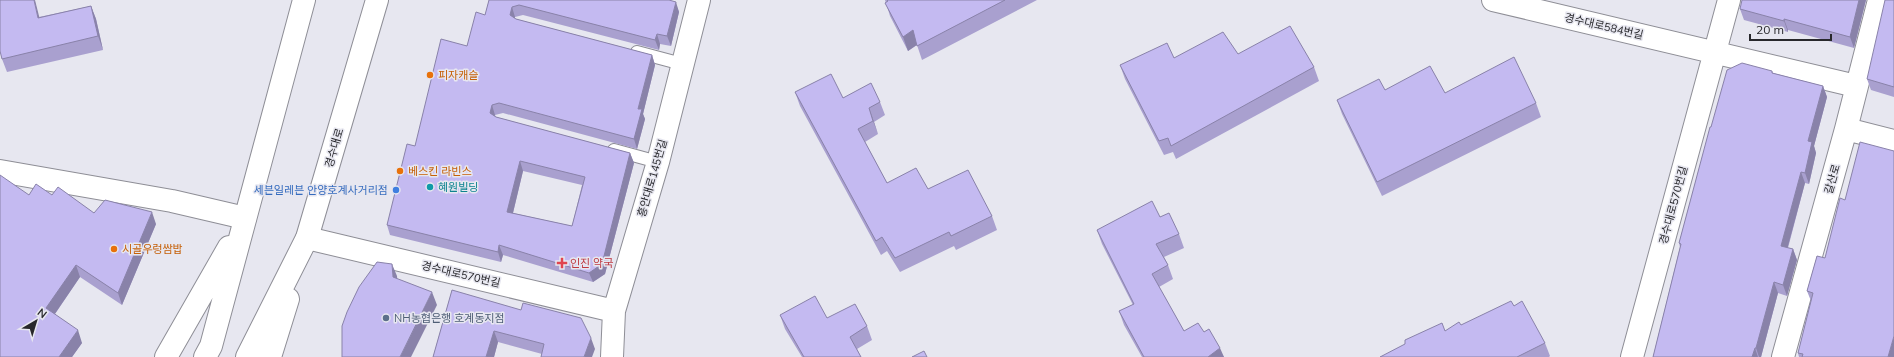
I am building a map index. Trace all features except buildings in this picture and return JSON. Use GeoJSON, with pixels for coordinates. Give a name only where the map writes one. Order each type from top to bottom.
{"type":"FeatureCollection","features":[{"type":"Feature","properties":{"kind":"street"},"geometry":{"type":"LineString","coordinates":[[205,357],[211,346],[304,0]]}},
{"type":"Feature","properties":{"kind":"street","name":"경수대로"},"geometry":{"type":"LineString","coordinates":[[247,357],[307,238],[377,0]]}},
{"type":"Feature","properties":{"kind":"street","name":"흥안대로145번길"},"geometry":{"type":"LineString","coordinates":[[612,357],[614,311],[658,162],[698,0]]}},
{"type":"Feature","properties":{"kind":"street","name":"경수대로584번길"},"geometry":{"type":"LineString","coordinates":[[1493,0],[1856,86]]}},
{"type":"Feature","properties":{"kind":"street","name":"경수대로570번길"},"geometry":{"type":"LineString","coordinates":[[1632,357],[1729,0]]}},
{"type":"Feature","properties":{"kind":"street","name":"갈산로"},"geometry":{"type":"LineString","coordinates":[[1783,357],[1846,129],[1879,0]]}},
{"type":"Feature","properties":{"kind":"street"},"geometry":{"type":"LineString","coordinates":[[1846,129],[1894,141]]}},
{"type":"Feature","properties":{"kind":"street"},"geometry":{"type":"LineString","coordinates":[[0,171],[172,201],[245,218]]}},
{"type":"Feature","properties":{"kind":"street"},"geometry":{"type":"LineString","coordinates":[[166,357],[245,218]]}},
{"type":"Feature","properties":{"kind":"street"},"geometry":{"type":"LineString","coordinates":[[270,357],[307,238]]}},
{"type":"Feature","properties":{"kind":"street","name":"경수대로570번길"},"geometry":{"type":"LineString","coordinates":[[307,238],[614,311]]}},
{"type":"Feature","properties":{"kind":"street"},"geometry":{"type":"LineString","coordinates":[[596,357],[614,311]]}},
{"type":"Feature","properties":{"kind":"lane"},"geometry":{"type":"LineString","coordinates":[[629,50],[682,64]]}},
{"type":"Feature","properties":{"kind":"lane"},"geometry":{"type":"LineString","coordinates":[[606,148],[658,162]]}},
{"type":"Feature","properties":{"kind":"place","name":"피자캐슬"},"geometry":{"type":"Point","coordinates":[430,75]}},
{"type":"Feature","properties":{"kind":"place","name":"베스킨 라빈스"},"geometry":{"type":"Point","coordinates":[400,171]}},
{"type":"Feature","properties":{"kind":"place","name":"혜원빌딩"},"geometry":{"type":"Point","coordinates":[430,187]}},
{"type":"Feature","properties":{"kind":"place","name":"세븐일레븐 안양호계사거리점"},"geometry":{"type":"Point","coordinates":[396,190]}},
{"type":"Feature","properties":{"kind":"place","name":"시골우렁쌈밥"},"geometry":{"type":"Point","coordinates":[114,249]}},
{"type":"Feature","properties":{"kind":"place","name":"인진 약국"},"geometry":{"type":"Point","coordinates":[562,263]}},
{"type":"Feature","properties":{"kind":"place","name":"NH농협은행 호계동지점"},"geometry":{"type":"Point","coordinates":[386,318]}}]}
